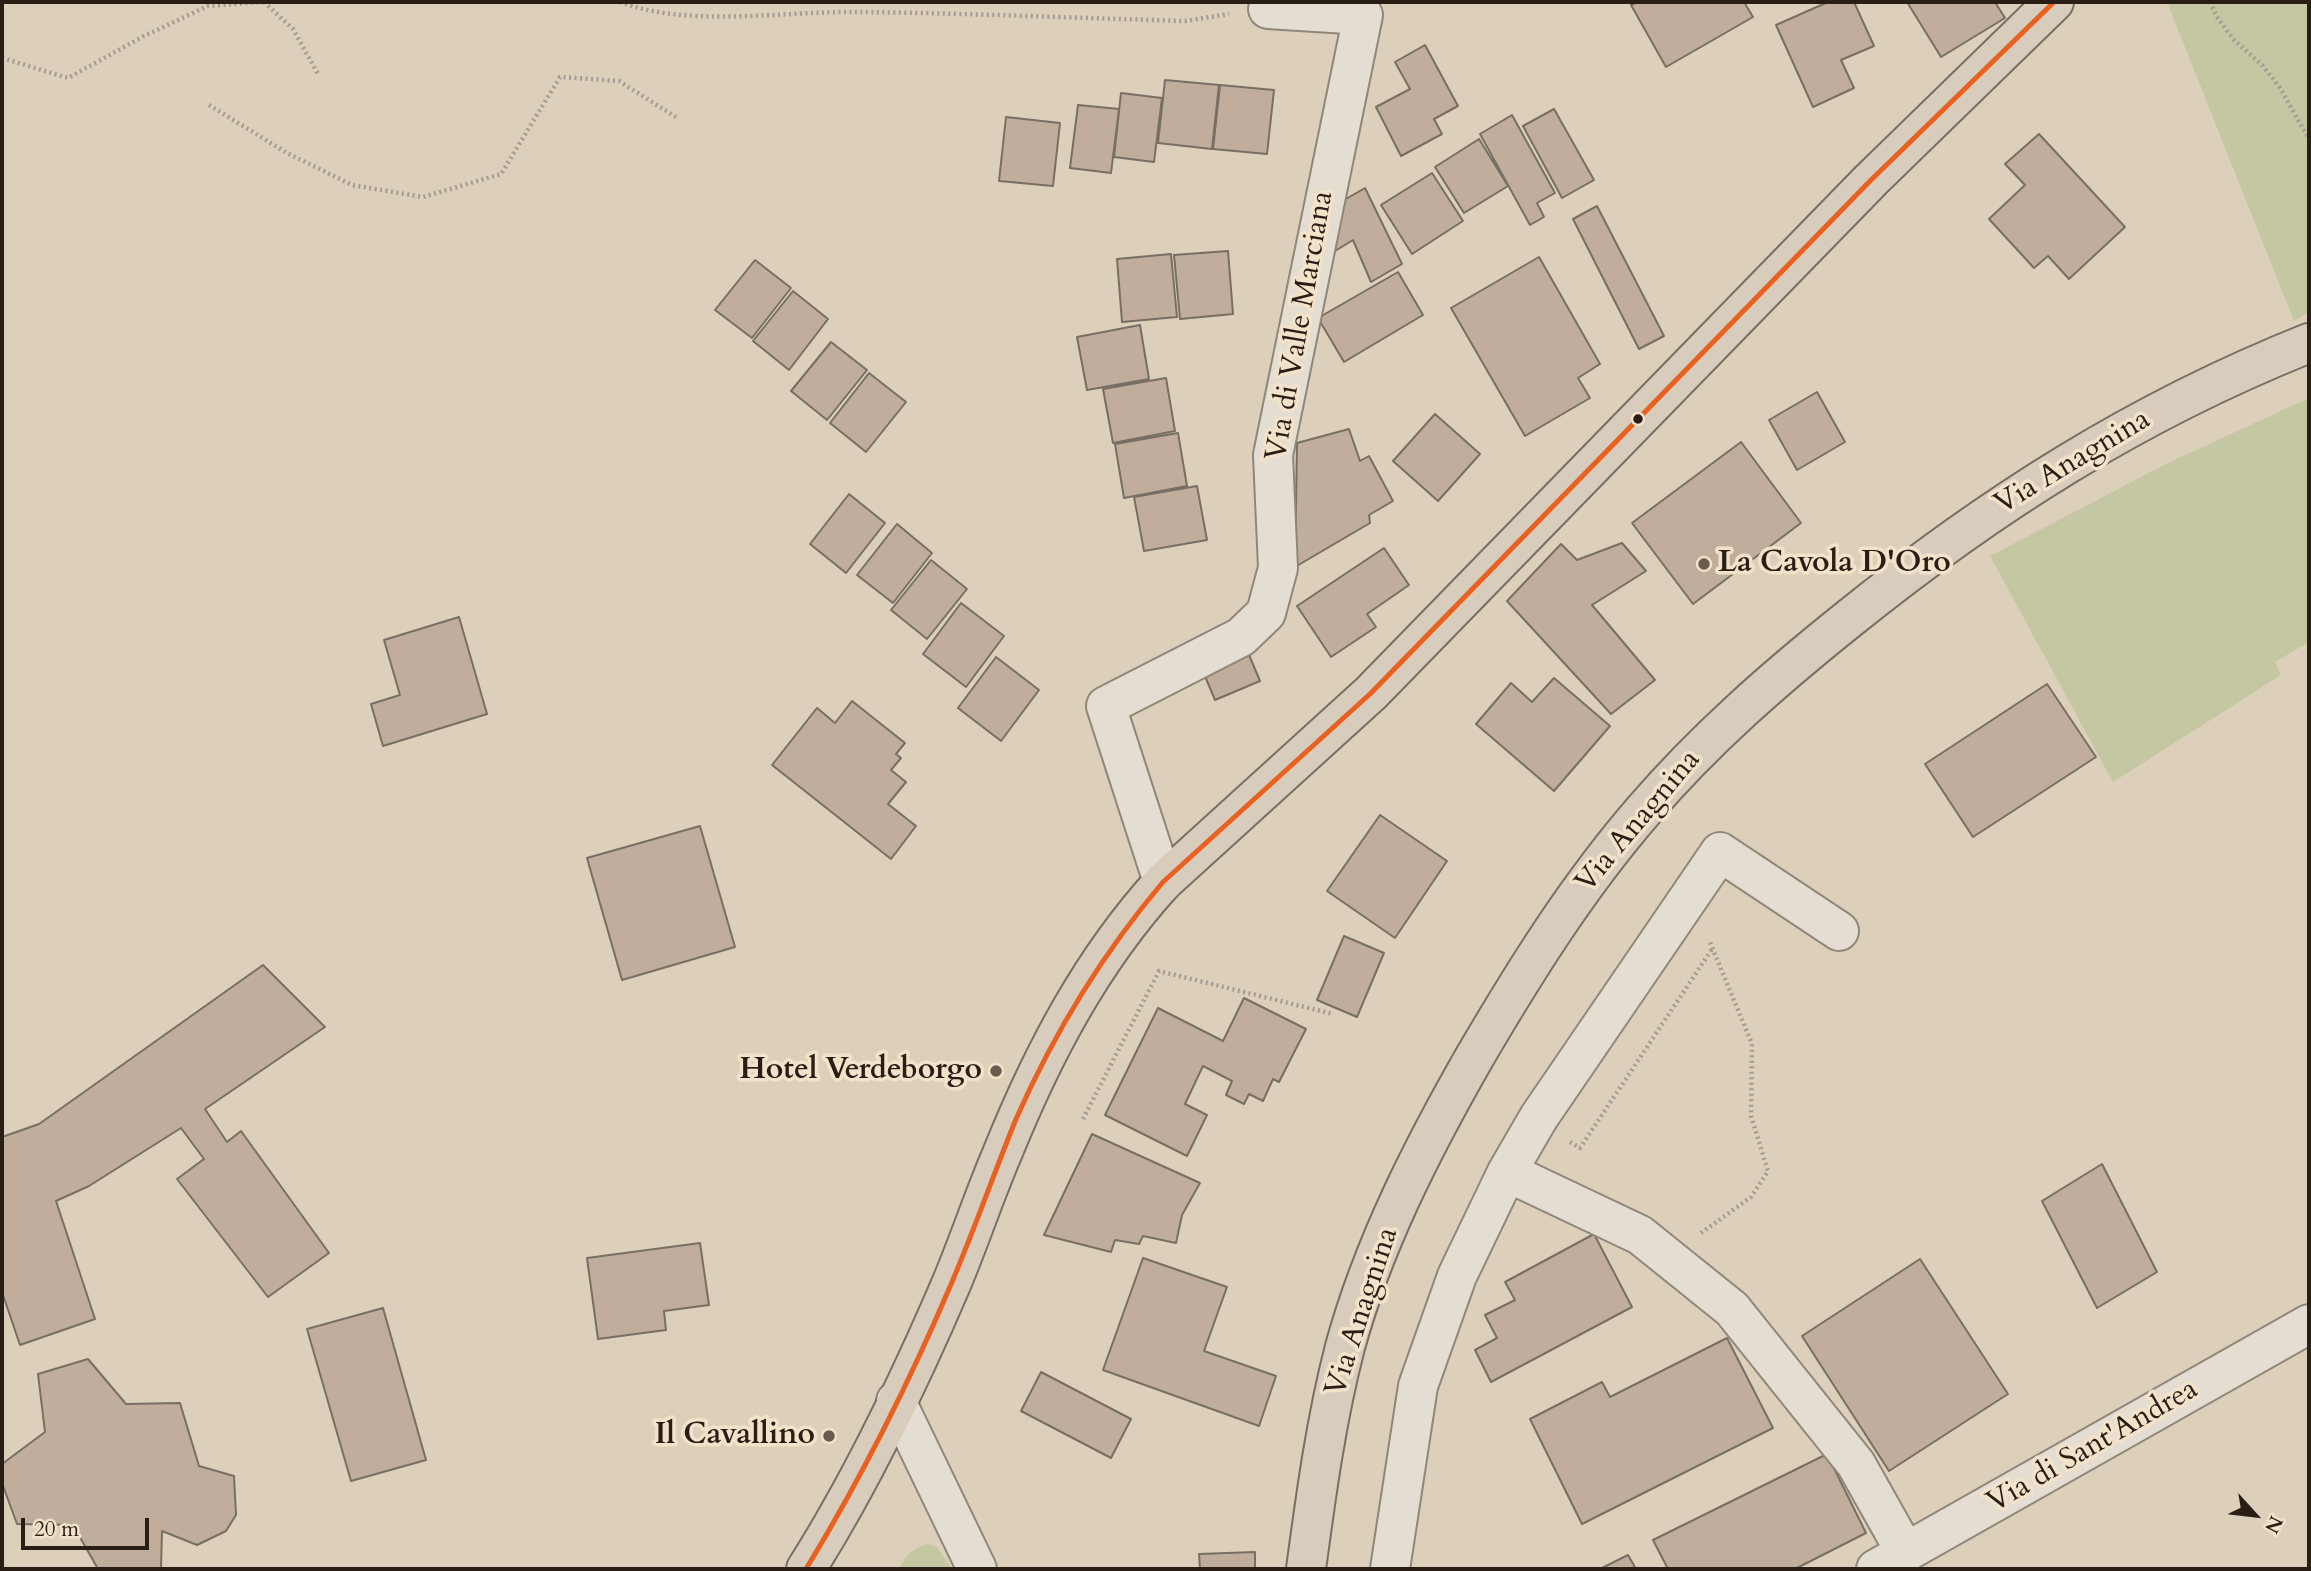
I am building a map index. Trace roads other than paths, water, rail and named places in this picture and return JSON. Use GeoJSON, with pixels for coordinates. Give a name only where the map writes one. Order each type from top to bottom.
{"type":"FeatureCollection","features":[{"type":"Feature","properties":{"kind":"main road"},"geometry":{"type":"LineString","coordinates":[[806,1569],[849,1495],[896,1401],[952,1281],[1003,1151],[1059,1031],[1077,997],[1114,941],[1163,883],[1381,683],[1871,180],[2054,2]]}},
{"type":"Feature","properties":{"kind":"main road","name":"Via Anagnina"},"geometry":{"type":"LineString","coordinates":[[1306,1569],[1320,1473],[1345,1347],[1394,1214],[1431,1136],[1507,1000],[1569,906],[1635,821],[1688,762],[1776,680],[1885,590],[1982,517],[2062,466],[2152,415],[2309,343]]}},
{"type":"Feature","properties":{"kind":"street","name":"Via di Valle Marciana"},"geometry":{"type":"LineString","coordinates":[[1163,883],[1104,702],[1241,637],[1266,613],[1279,568],[1273,455],[1363,15],[1268,9]]}},
{"type":"Feature","properties":{"kind":"street"},"geometry":{"type":"LineString","coordinates":[[1390,1569],[1419,1385],[1457,1276],[1507,1172],[1539,1117],[1720,852],[1839,932]]}},
{"type":"Feature","properties":{"kind":"street"},"geometry":{"type":"LineString","coordinates":[[1507,1172],[1640,1235],[1732,1309],[1856,1464],[1891,1561]]}},
{"type":"Feature","properties":{"kind":"street","name":"Via di Sant'Andrea"},"geometry":{"type":"LineString","coordinates":[[1891,1561],[2309,1324]]}},
{"type":"Feature","properties":{"kind":"street"},"geometry":{"type":"LineString","coordinates":[[896,1401],[977,1569]]}},
{"type":"Feature","properties":{"kind":"place","name":"La Cavola D'Oro"},"geometry":{"type":"Point","coordinates":[1704,564]}},
{"type":"Feature","properties":{"kind":"place","name":"Hotel Verdeborgo"},"geometry":{"type":"Point","coordinates":[996,1071]}},
{"type":"Feature","properties":{"kind":"place","name":"Il Cavallino"},"geometry":{"type":"Point","coordinates":[829,1436]}}]}
